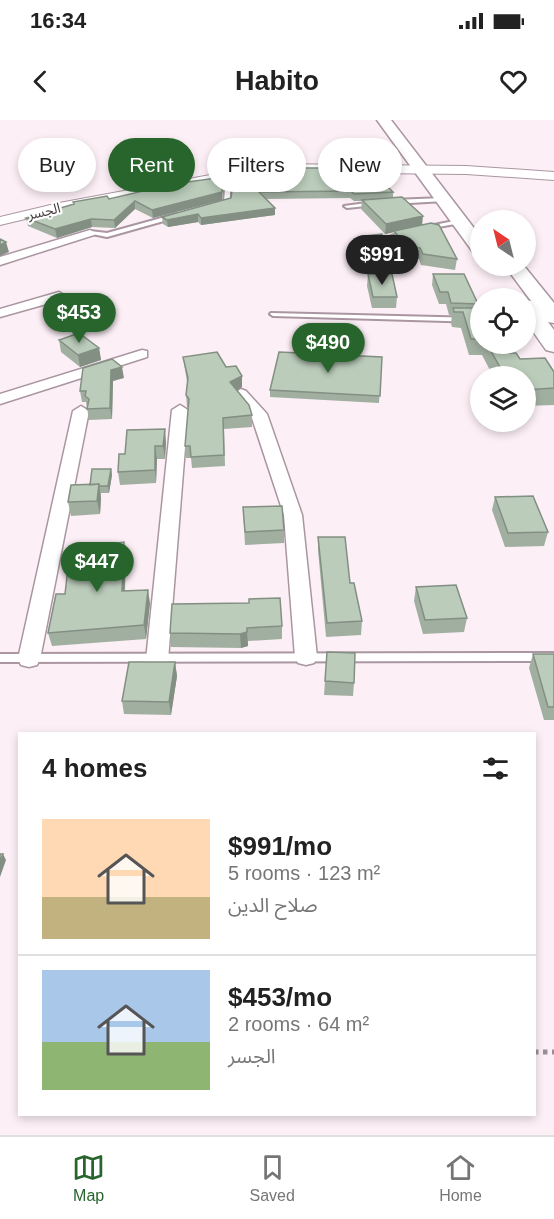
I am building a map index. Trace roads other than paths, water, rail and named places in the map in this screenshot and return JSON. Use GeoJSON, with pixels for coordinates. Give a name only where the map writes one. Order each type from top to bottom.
{"type":"FeatureCollection","features":[{"type":"Feature","properties":{"kind":"highway"},"geometry":{"type":"LineString","coordinates":[[384,120],[470,236]]}},
{"type":"Feature","properties":{"kind":"highway"},"geometry":{"type":"LineString","coordinates":[[399,120],[471,210]]}},
{"type":"Feature","properties":{"kind":"highway"},"geometry":{"type":"LineString","coordinates":[[501,276],[511,288]]}},
{"type":"Feature","properties":{"kind":"highway"},"geometry":{"type":"LineString","coordinates":[[536,318],[554,345]]}},
{"type":"Feature","properties":{"kind":"street","name":"الجسر"},"geometry":{"type":"LineString","coordinates":[[306,168],[439,170],[554,176]]}},
{"type":"Feature","properties":{"kind":"street","name":"الجسر"},"geometry":{"type":"LineString","coordinates":[[0,221],[59,207],[207,180]]}},
{"type":"Feature","properties":{"kind":"street"},"geometry":{"type":"LineString","coordinates":[[0,261],[90,233]]}},
{"type":"Feature","properties":{"kind":"street"},"geometry":{"type":"LineString","coordinates":[[0,313],[59,296]]}},
{"type":"Feature","properties":{"kind":"street"},"geometry":{"type":"LineString","coordinates":[[0,399],[142,354]]}},
{"type":"Feature","properties":{"kind":"street"},"geometry":{"type":"LineString","coordinates":[[242,394],[259,414],[293,515],[306,657]]}},
{"type":"Feature","properties":{"kind":"street"},"geometry":{"type":"LineString","coordinates":[[157,660],[180,410]]}},
{"type":"Feature","properties":{"kind":"street"},"geometry":{"type":"LineString","coordinates":[[29,659],[81,411]]}},
{"type":"Feature","properties":{"kind":"lane"},"geometry":{"type":"LineString","coordinates":[[208,206],[226,202],[227,192]]}},
{"type":"Feature","properties":{"kind":"lane"},"geometry":{"type":"LineString","coordinates":[[347,206],[443,200]]}},
{"type":"Feature","properties":{"kind":"lane"},"geometry":{"type":"LineString","coordinates":[[90,233],[107,234],[185,214]]}},
{"type":"Feature","properties":{"kind":"lane"},"geometry":{"type":"LineString","coordinates":[[419,228],[459,222]]}},
{"type":"Feature","properties":{"kind":"lane"},"geometry":{"type":"LineString","coordinates":[[354,244],[382,242],[410,232]]}},
{"type":"Feature","properties":{"kind":"lane"},"geometry":{"type":"LineString","coordinates":[[273,314],[470,320]]}},
{"type":"Feature","properties":{"kind":"lane"},"geometry":{"type":"LineString","coordinates":[[0,658],[157,660],[306,657],[554,657]]}}]}
